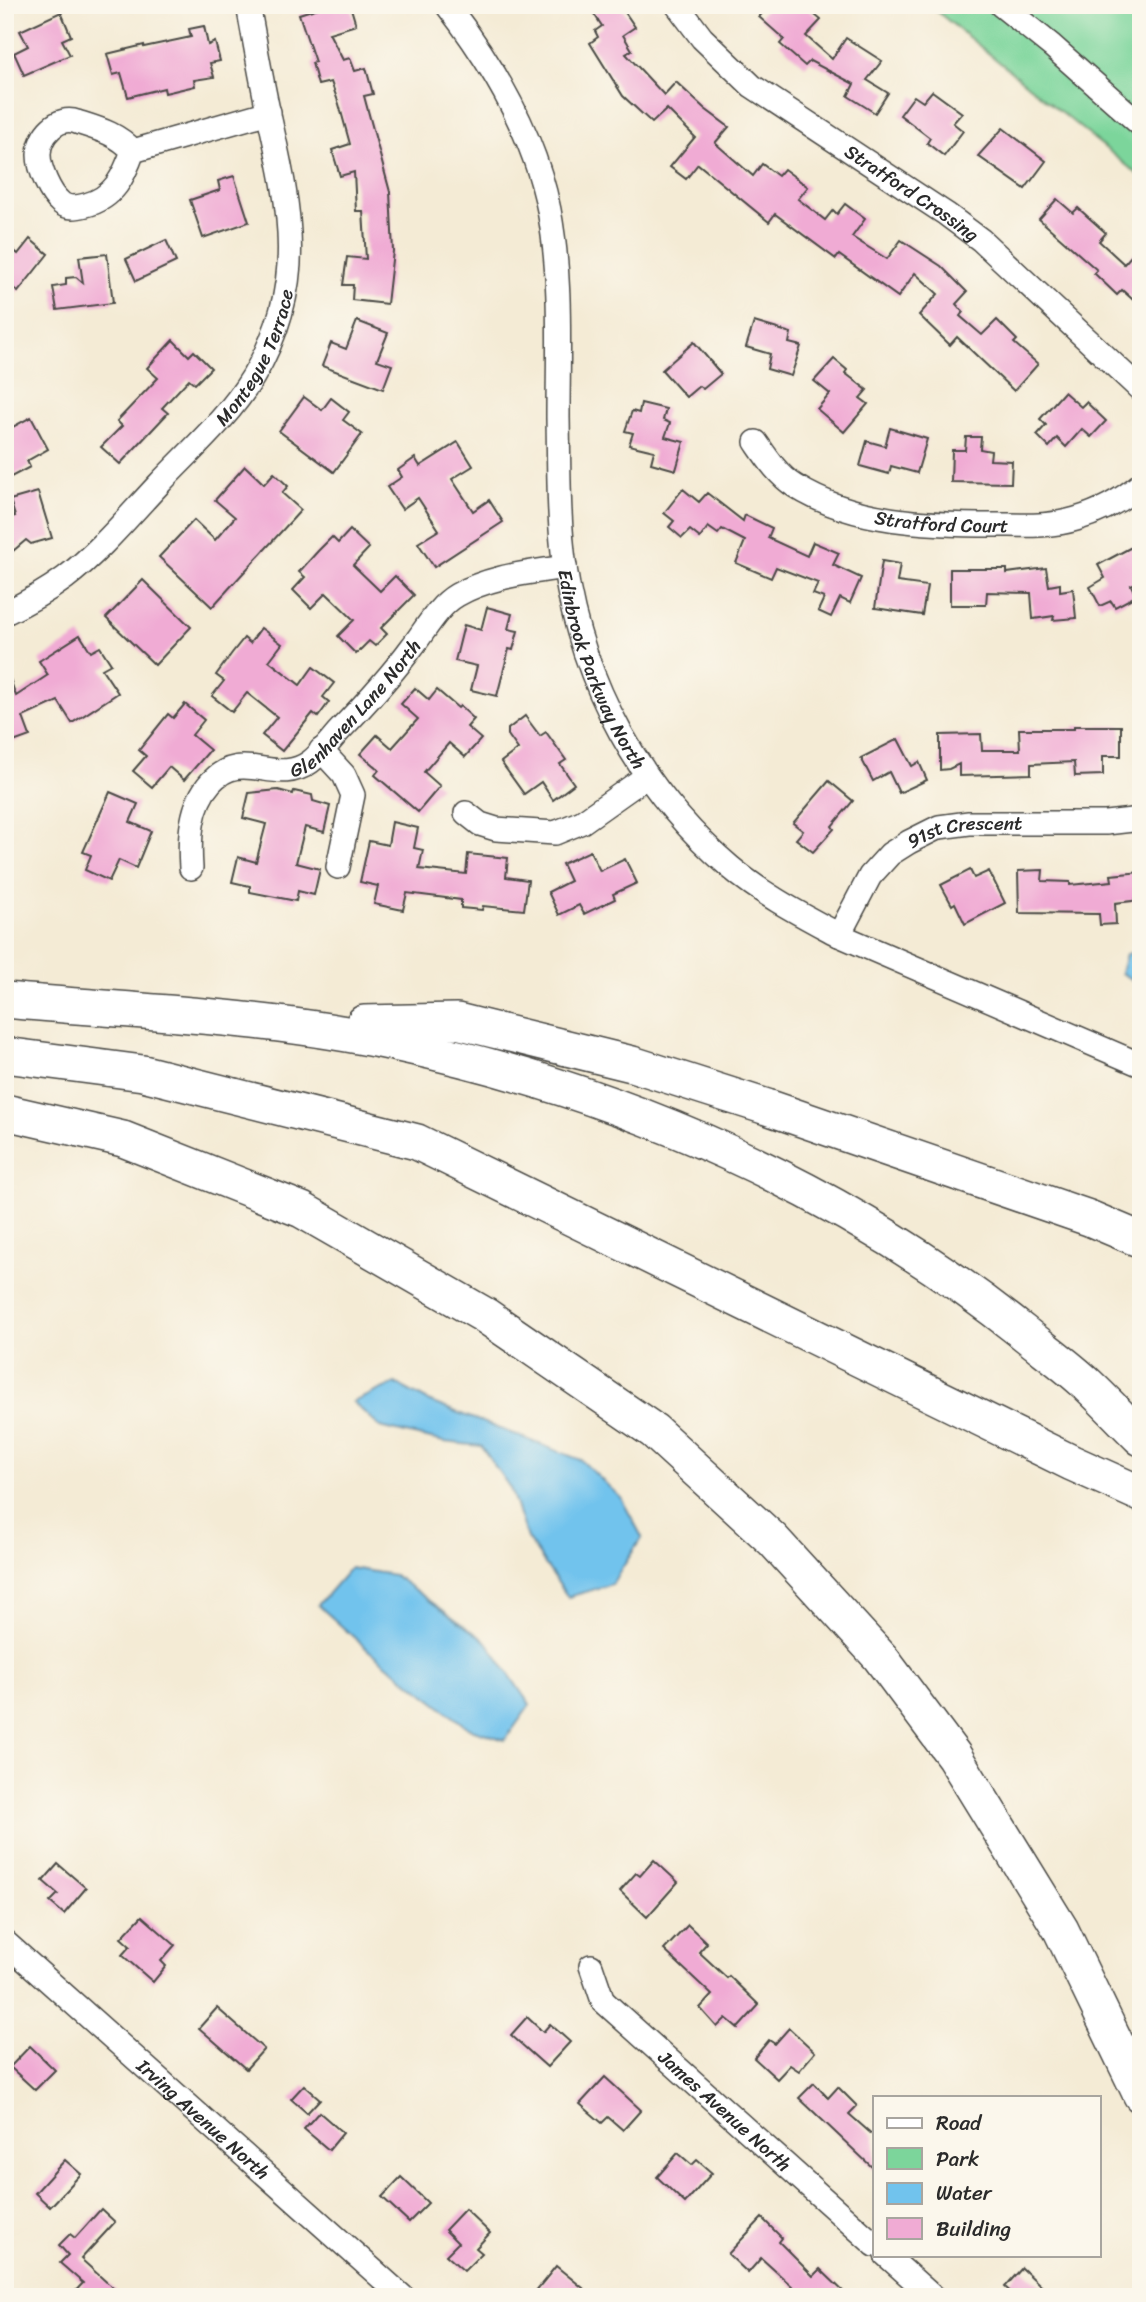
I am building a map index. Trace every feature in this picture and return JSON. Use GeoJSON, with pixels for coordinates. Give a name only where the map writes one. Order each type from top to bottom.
{"type":"FeatureCollection","features":[{"type":"Feature","properties":{"kind":"highway"},"geometry":{"type":"LineString","coordinates":[[5,1000],[287,1025],[396,1043],[505,1069],[611,1103],[713,1144],[813,1193],[908,1250],[984,1301],[1086,1383],[1141,1438]]}},
{"type":"Feature","properties":{"kind":"highway"},"geometry":{"type":"LineString","coordinates":[[287,1025],[457,1021],[632,1064],[780,1111],[1089,1218],[1141,1240]]}},
{"type":"Feature","properties":{"kind":"highway"},"geometry":{"type":"LineString","coordinates":[[5,1055],[143,1073],[417,1142],[1141,1494]]}},
{"type":"Feature","properties":{"kind":"highway"},"geometry":{"type":"LineString","coordinates":[[5,1112],[123,1139],[302,1210],[486,1316],[654,1431],[773,1540],[880,1657],[954,1756],[1061,1930],[1141,2095]]}},
{"type":"Feature","properties":{"kind":"street","name":"Montegue Terrace"},"geometry":{"type":"LineString","coordinates":[[5,613],[66,578],[95,551],[227,414],[252,378],[271,343],[284,303],[290,263],[290,222],[284,179],[248,5]]}},
{"type":"Feature","properties":{"kind":"street","name":"Edinbrook Parkway North"},"geometry":{"type":"LineString","coordinates":[[447,5],[492,70],[519,117],[536,160],[548,208],[558,273],[559,457],[565,567],[585,655],[622,736],[648,776],[697,835],[731,868],[773,898],[839,935],[1141,1066]]}},
{"type":"Feature","properties":{"kind":"street","name":"Stratford Crossing"},"geometry":{"type":"LineString","coordinates":[[677,5],[702,38],[752,86],[981,240],[1141,390]]}},
{"type":"Feature","properties":{"kind":"street"},"geometry":{"type":"LineString","coordinates":[[1001,5],[1141,125]]}},
{"type":"Feature","properties":{"kind":"street"},"geometry":{"type":"LineString","coordinates":[[133,152],[269,112]]}},
{"type":"Feature","properties":{"kind":"street","name":"Stratford Court"},"geometry":{"type":"LineString","coordinates":[[756,442],[773,467],[792,485],[815,497],[844,508],[916,523],[1047,525],[1075,519],[1104,508],[1141,484]]}},
{"type":"Feature","properties":{"kind":"street","name":"Glenhaven Lane North"},"geometry":{"type":"LineString","coordinates":[[191,868],[189,839],[196,810],[210,783],[224,771],[244,765],[279,772],[295,770],[311,761],[384,684],[438,612],[455,596],[487,581],[565,567]]}},
{"type":"Feature","properties":{"kind":"street"},"geometry":{"type":"LineString","coordinates":[[321,750],[344,775],[353,795],[338,867]]}},
{"type":"Feature","properties":{"kind":"street"},"geometry":{"type":"LineString","coordinates":[[466,813],[480,824],[496,829],[555,833],[582,822],[648,776]]}},
{"type":"Feature","properties":{"kind":"street","name":"91st Crescent"},"geometry":{"type":"LineString","coordinates":[[839,935],[870,876],[890,854],[939,827],[969,823],[1106,822],[1141,819]]}},
{"type":"Feature","properties":{"kind":"street","name":"Irving Avenue North"},"geometry":{"type":"LineString","coordinates":[[5,1942],[403,2297]]}},
{"type":"Feature","properties":{"kind":"street","name":"James Avenue North"},"geometry":{"type":"LineString","coordinates":[[591,1966],[603,2001],[873,2243]]}},
{"type":"Feature","properties":{"kind":"street"},"geometry":{"type":"LineString","coordinates":[[887,2256],[933,2297]]}},
{"type":"Feature","properties":{"kind":"green space"},"geometry":{"type":"Polygon","coordinates":[[[929,5],[1141,5],[1141,177],[929,5]]]}},
{"type":"Feature","properties":{"kind":"water"},"geometry":{"type":"Polygon","coordinates":[[[1141,951],[1141,985],[1121,973],[1126,954],[1141,951]]]}},
{"type":"Feature","properties":{"kind":"water"},"geometry":{"type":"Polygon","coordinates":[[[395,1383],[430,1402],[581,1460],[621,1498],[642,1537],[612,1584],[568,1597],[527,1538],[510,1488],[481,1446],[444,1442],[380,1427],[353,1402],[395,1383]]]}},
{"type":"Feature","properties":{"kind":"water"},"geometry":{"type":"Polygon","coordinates":[[[350,1568],[394,1575],[487,1642],[530,1705],[505,1740],[468,1728],[368,1650],[318,1605],[350,1568]]]}},
{"type":"Feature","properties":{"kind":"building"},"geometry":{"type":"Polygon","coordinates":[[[328,5],[350,5],[356,25],[329,33],[343,60],[350,58],[355,71],[366,68],[373,94],[364,96],[390,192],[393,251],[387,304],[352,300],[353,285],[343,285],[347,257],[366,259],[363,211],[356,211],[354,172],[340,176],[332,150],[350,144],[331,82],[318,85],[312,63],[315,62],[299,14],[328,5]]]}},
{"type":"Feature","properties":{"kind":"building"},"geometry":{"type":"Polygon","coordinates":[[[588,5],[620,5],[635,27],[623,35],[632,50],[626,54],[664,95],[676,82],[729,127],[715,143],[753,176],[762,164],[778,176],[784,169],[808,187],[798,199],[825,220],[833,210],[837,214],[845,204],[865,219],[852,237],[887,259],[901,240],[941,266],[967,292],[956,304],[963,312],[960,316],[982,335],[997,320],[1017,340],[1014,343],[1038,364],[1014,391],[957,337],[950,345],[919,315],[938,294],[915,273],[898,297],[839,255],[836,259],[775,214],[769,222],[698,164],[686,179],[670,167],[695,137],[667,109],[652,123],[623,96],[590,43],[598,37],[595,31],[602,26],[588,5]]]}},
{"type":"Feature","properties":{"kind":"building"},"geometry":{"type":"Polygon","coordinates":[[[769,5],[803,5],[821,20],[806,36],[832,59],[846,38],[882,61],[867,80],[888,93],[875,113],[848,96],[854,84],[810,61],[805,66],[780,44],[784,39],[759,17],[769,5]]]}},
{"type":"Feature","properties":{"kind":"building"},"geometry":{"type":"Polygon","coordinates":[[[61,12],[71,36],[62,40],[70,55],[24,75],[14,53],[28,46],[20,31],[61,12]]]}},
{"type":"Feature","properties":{"kind":"building"},"geometry":{"type":"Polygon","coordinates":[[[204,26],[208,45],[215,42],[220,61],[210,63],[214,77],[194,80],[195,86],[165,93],[164,88],[128,97],[121,73],[113,75],[107,54],[191,37],[189,29],[204,26]]]}},
{"type":"Feature","properties":{"kind":"building"},"geometry":{"type":"Polygon","coordinates":[[[932,91],[962,113],[953,123],[963,131],[944,156],[927,143],[930,138],[900,115],[914,96],[923,102],[932,91]]]}},
{"type":"Feature","properties":{"kind":"building"},"geometry":{"type":"Polygon","coordinates":[[[1003,128],[1046,161],[1025,189],[978,156],[1003,128]]]}},
{"type":"Feature","properties":{"kind":"building"},"geometry":{"type":"Polygon","coordinates":[[[234,176],[249,222],[203,238],[190,200],[220,190],[218,181],[234,176]]]}},
{"type":"Feature","properties":{"kind":"building"},"geometry":{"type":"Polygon","coordinates":[[[1057,199],[1073,213],[1078,208],[1106,233],[1099,241],[1124,264],[1141,245],[1141,307],[1122,290],[1117,295],[1094,273],[1097,270],[1039,219],[1057,199]]]}},
{"type":"Feature","properties":{"kind":"building"},"geometry":{"type":"Polygon","coordinates":[[[30,239],[48,254],[18,292],[5,281],[5,243],[18,254],[30,239]]]}},
{"type":"Feature","properties":{"kind":"building"},"geometry":{"type":"Polygon","coordinates":[[[166,240],[176,262],[136,281],[126,259],[166,240]]]}},
{"type":"Feature","properties":{"kind":"building"},"geometry":{"type":"Polygon","coordinates":[[[107,254],[113,303],[57,310],[53,287],[66,285],[66,278],[76,277],[83,283],[79,257],[107,254]]]}},
{"type":"Feature","properties":{"kind":"building"},"geometry":{"type":"Polygon","coordinates":[[[357,321],[388,333],[377,360],[392,365],[383,389],[322,366],[331,343],[346,349],[357,321]]]}},
{"type":"Feature","properties":{"kind":"building"},"geometry":{"type":"Polygon","coordinates":[[[754,322],[791,333],[789,343],[801,346],[791,376],[767,369],[770,354],[746,347],[754,322]]]}},
{"type":"Feature","properties":{"kind":"building"},"geometry":{"type":"Polygon","coordinates":[[[173,340],[189,356],[194,351],[211,368],[195,384],[189,379],[162,408],[168,413],[120,464],[101,447],[122,426],[117,421],[158,378],[147,368],[173,340]]]}},
{"type":"Feature","properties":{"kind":"building"},"geometry":{"type":"Polygon","coordinates":[[[694,342],[721,374],[703,389],[699,386],[686,397],[662,370],[694,342]]]}},
{"type":"Feature","properties":{"kind":"building"},"geometry":{"type":"Polygon","coordinates":[[[834,359],[847,370],[845,373],[867,390],[860,398],[868,404],[844,432],[817,409],[830,394],[814,381],[834,359]]]}},
{"type":"Feature","properties":{"kind":"building"},"geometry":{"type":"Polygon","coordinates":[[[1064,392],[1081,407],[1086,402],[1106,421],[1091,437],[1082,429],[1066,447],[1057,438],[1049,447],[1037,435],[1046,425],[1040,419],[1064,392]]]}},
{"type":"Feature","properties":{"kind":"building"},"geometry":{"type":"Polygon","coordinates":[[[304,397],[322,410],[331,398],[349,412],[343,420],[362,434],[334,472],[279,431],[304,397]]]}},
{"type":"Feature","properties":{"kind":"building"},"geometry":{"type":"Polygon","coordinates":[[[641,403],[666,409],[663,420],[670,423],[665,437],[684,442],[676,470],[651,463],[654,451],[629,445],[633,433],[625,431],[632,411],[639,413],[641,403]]]}},
{"type":"Feature","properties":{"kind":"building"},"geometry":{"type":"Polygon","coordinates":[[[31,417],[48,449],[27,461],[30,467],[11,477],[5,467],[5,431],[31,417]]]}},
{"type":"Feature","properties":{"kind":"building"},"geometry":{"type":"Polygon","coordinates":[[[890,428],[927,439],[917,473],[891,466],[889,474],[860,466],[867,441],[885,446],[890,428]]]}},
{"type":"Feature","properties":{"kind":"building"},"geometry":{"type":"Polygon","coordinates":[[[966,437],[981,437],[980,449],[991,451],[990,460],[1012,461],[1011,483],[951,482],[952,450],[965,450],[966,437]]]}},
{"type":"Feature","properties":{"kind":"building"},"geometry":{"type":"Polygon","coordinates":[[[458,442],[473,466],[452,479],[473,511],[489,500],[503,522],[434,567],[418,543],[439,530],[418,498],[402,509],[387,487],[402,477],[398,470],[415,458],[420,466],[458,442]]]}},
{"type":"Feature","properties":{"kind":"building"},"geometry":{"type":"Polygon","coordinates":[[[245,466],[264,484],[274,473],[288,486],[282,493],[301,510],[212,607],[159,557],[194,520],[215,540],[235,517],[215,500],[245,466]]]}},
{"type":"Feature","properties":{"kind":"building"},"geometry":{"type":"Polygon","coordinates":[[[683,489],[699,502],[707,493],[743,521],[745,515],[772,528],[768,538],[807,556],[813,542],[839,553],[833,565],[861,578],[850,603],[840,598],[831,617],[818,611],[824,598],[813,594],[818,583],[776,567],[771,578],[736,563],[745,541],[722,529],[718,534],[708,527],[700,538],[690,530],[682,538],[669,527],[674,521],[664,513],[683,489]]]}},
{"type":"Feature","properties":{"kind":"building"},"geometry":{"type":"Polygon","coordinates":[[[38,492],[52,538],[31,544],[26,540],[13,551],[5,528],[5,519],[15,516],[10,500],[38,492]]]}},
{"type":"Feature","properties":{"kind":"building"},"geometry":{"type":"Polygon","coordinates":[[[350,530],[369,548],[353,565],[380,591],[395,576],[414,595],[381,628],[387,634],[375,646],[369,641],[356,654],[338,636],[354,620],[326,593],[311,608],[293,590],[305,577],[299,572],[318,551],[332,537],[338,543],[350,530]]]}},
{"type":"Feature","properties":{"kind":"building"},"geometry":{"type":"Polygon","coordinates":[[[1141,542],[1141,569],[1135,572],[1140,581],[1131,585],[1136,596],[1115,607],[1111,601],[1100,606],[1090,587],[1105,578],[1098,565],[1141,542]]]}},
{"type":"Feature","properties":{"kind":"building"},"geometry":{"type":"Polygon","coordinates":[[[882,561],[900,564],[897,582],[927,586],[922,615],[875,608],[882,561]]]}},
{"type":"Feature","properties":{"kind":"building"},"geometry":{"type":"Polygon","coordinates":[[[1046,568],[1049,586],[1060,584],[1060,591],[1073,589],[1076,618],[1053,620],[1054,616],[1033,619],[1031,593],[987,592],[986,605],[950,605],[950,569],[1007,569],[1007,573],[1046,568]]]}},
{"type":"Feature","properties":{"kind":"building"},"geometry":{"type":"Polygon","coordinates":[[[143,580],[191,627],[155,665],[106,618],[143,580]]]}},
{"type":"Feature","properties":{"kind":"building"},"geometry":{"type":"Polygon","coordinates":[[[487,607],[512,614],[508,629],[518,631],[513,650],[509,649],[497,696],[471,690],[477,666],[455,661],[464,625],[481,630],[487,607]]]}},
{"type":"Feature","properties":{"kind":"building"},"geometry":{"type":"Polygon","coordinates":[[[261,628],[282,644],[269,661],[300,685],[313,667],[334,683],[323,697],[329,702],[318,717],[313,713],[282,751],[262,735],[277,717],[247,693],[232,712],[212,696],[224,681],[216,675],[244,638],[250,643],[261,628]]]}},
{"type":"Feature","properties":{"kind":"building"},"geometry":{"type":"Polygon","coordinates":[[[80,635],[91,652],[100,647],[111,664],[102,669],[118,693],[72,723],[58,701],[23,717],[30,736],[5,745],[5,670],[16,696],[48,675],[39,661],[80,635]]]}},
{"type":"Feature","properties":{"kind":"building"},"geometry":{"type":"Polygon","coordinates":[[[415,688],[429,700],[437,690],[458,708],[460,706],[474,719],[467,727],[481,739],[465,757],[449,743],[424,772],[440,786],[418,812],[375,775],[379,770],[360,754],[377,735],[392,748],[418,719],[401,704],[415,688]]]}},
{"type":"Feature","properties":{"kind":"building"},"geometry":{"type":"Polygon","coordinates":[[[185,704],[204,720],[192,735],[210,750],[184,780],[169,767],[152,787],[133,771],[146,756],[139,750],[168,714],[173,718],[185,704]]]}},
{"type":"Feature","properties":{"kind":"building"},"geometry":{"type":"Polygon","coordinates":[[[525,716],[540,736],[546,732],[566,760],[560,764],[574,784],[553,800],[541,782],[524,794],[501,762],[518,749],[508,735],[508,729],[525,716]]]}},
{"type":"Feature","properties":{"kind":"building"},"geometry":{"type":"Polygon","coordinates":[[[1074,726],[1121,726],[1121,756],[1103,756],[1103,775],[1075,776],[1074,762],[1031,764],[1031,774],[959,776],[959,764],[940,770],[940,735],[981,734],[982,750],[1020,750],[1019,729],[1074,729],[1074,726]]]}},
{"type":"Feature","properties":{"kind":"building"},"geometry":{"type":"Polygon","coordinates":[[[898,739],[912,766],[919,762],[927,780],[899,793],[889,772],[873,781],[861,758],[898,739]]]}},
{"type":"Feature","properties":{"kind":"building"},"geometry":{"type":"Polygon","coordinates":[[[829,781],[853,801],[832,826],[834,829],[813,852],[796,839],[803,831],[793,823],[829,781]]]}},
{"type":"Feature","properties":{"kind":"building"},"geometry":{"type":"Polygon","coordinates":[[[278,790],[312,795],[313,801],[330,806],[324,832],[305,827],[296,863],[320,869],[314,895],[298,891],[296,901],[250,892],[250,886],[232,882],[238,857],[256,862],[266,824],[243,818],[249,793],[278,790]]]}},
{"type":"Feature","properties":{"kind":"building"},"geometry":{"type":"Polygon","coordinates":[[[110,792],[138,804],[130,822],[151,831],[136,868],[119,860],[109,881],[85,870],[91,855],[83,852],[110,792]]]}},
{"type":"Feature","properties":{"kind":"building"},"geometry":{"type":"Polygon","coordinates":[[[392,822],[418,828],[414,848],[423,850],[419,869],[466,874],[468,854],[508,858],[506,877],[528,880],[524,910],[483,906],[482,910],[461,908],[461,900],[407,893],[403,910],[374,904],[378,886],[360,882],[369,841],[388,845],[392,822]]]}},
{"type":"Feature","properties":{"kind":"building"},"geometry":{"type":"Polygon","coordinates":[[[590,851],[600,871],[625,859],[637,883],[613,894],[615,899],[584,914],[579,905],[559,915],[548,892],[570,881],[562,864],[590,851]]]}},
{"type":"Feature","properties":{"kind":"building"},"geometry":{"type":"Polygon","coordinates":[[[970,870],[974,878],[989,871],[1005,903],[965,924],[955,903],[952,905],[941,885],[970,870]]]}},
{"type":"Feature","properties":{"kind":"building"},"geometry":{"type":"Polygon","coordinates":[[[1043,870],[1042,881],[1070,882],[1070,885],[1112,881],[1111,875],[1141,872],[1141,900],[1115,903],[1116,924],[1100,925],[1099,914],[1019,913],[1018,871],[1043,870]]]}},
{"type":"Feature","properties":{"kind":"building"},"geometry":{"type":"Polygon","coordinates":[[[654,1860],[678,1882],[647,1917],[620,1891],[636,1873],[640,1876],[654,1860]]]}},
{"type":"Feature","properties":{"kind":"building"},"geometry":{"type":"Polygon","coordinates":[[[58,1864],[86,1888],[64,1914],[50,1902],[58,1894],[43,1881],[58,1864]]]}},
{"type":"Feature","properties":{"kind":"building"},"geometry":{"type":"Polygon","coordinates":[[[142,1916],[175,1945],[161,1961],[166,1966],[153,1982],[122,1955],[130,1946],[121,1938],[142,1916]]]}},
{"type":"Feature","properties":{"kind":"building"},"geometry":{"type":"Polygon","coordinates":[[[688,1925],[707,1943],[699,1952],[759,2005],[738,2028],[726,2018],[717,2027],[700,2008],[712,1995],[664,1950],[688,1925]]]}},
{"type":"Feature","properties":{"kind":"building"},"geometry":{"type":"Polygon","coordinates":[[[217,2008],[264,2049],[246,2069],[199,2028],[217,2008]]]}},
{"type":"Feature","properties":{"kind":"building"},"geometry":{"type":"Polygon","coordinates":[[[527,2017],[543,2032],[550,2024],[570,2042],[547,2067],[511,2035],[527,2017]]]}},
{"type":"Feature","properties":{"kind":"building"},"geometry":{"type":"Polygon","coordinates":[[[789,2028],[815,2052],[799,2071],[790,2065],[777,2079],[754,2058],[769,2040],[775,2044],[789,2028]]]}},
{"type":"Feature","properties":{"kind":"building"},"geometry":{"type":"Polygon","coordinates":[[[30,2046],[55,2070],[35,2090],[10,2067],[30,2046]]]}},
{"type":"Feature","properties":{"kind":"building"},"geometry":{"type":"Polygon","coordinates":[[[605,2077],[641,2110],[623,2130],[608,2117],[602,2123],[580,2104],[605,2077]]]}},
{"type":"Feature","properties":{"kind":"building"},"geometry":{"type":"Polygon","coordinates":[[[814,2083],[828,2098],[838,2087],[857,2106],[849,2114],[873,2135],[873,2168],[799,2098],[814,2083]]]}},
{"type":"Feature","properties":{"kind":"building"},"geometry":{"type":"Polygon","coordinates":[[[304,2085],[320,2099],[307,2113],[291,2099],[304,2085]]]}},
{"type":"Feature","properties":{"kind":"building"},"geometry":{"type":"Polygon","coordinates":[[[319,2112],[343,2133],[329,2150],[304,2129],[319,2112]]]}},
{"type":"Feature","properties":{"kind":"building"},"geometry":{"type":"Polygon","coordinates":[[[678,2153],[692,2165],[697,2160],[712,2173],[685,2203],[657,2177],[678,2153]]]}},
{"type":"Feature","properties":{"kind":"building"},"geometry":{"type":"Polygon","coordinates":[[[65,2160],[81,2174],[50,2207],[35,2193],[65,2160]]]}},
{"type":"Feature","properties":{"kind":"building"},"geometry":{"type":"Polygon","coordinates":[[[401,2177],[428,2203],[409,2222],[382,2197],[401,2177]]]}},
{"type":"Feature","properties":{"kind":"building"},"geometry":{"type":"Polygon","coordinates":[[[101,2209],[115,2222],[81,2259],[123,2297],[70,2297],[83,2283],[60,2263],[68,2255],[59,2245],[70,2234],[75,2238],[101,2209]]]}},
{"type":"Feature","properties":{"kind":"building"},"geometry":{"type":"Polygon","coordinates":[[[465,2209],[490,2233],[476,2248],[482,2253],[464,2271],[446,2255],[458,2243],[445,2230],[465,2209]]]}},
{"type":"Feature","properties":{"kind":"building"},"geometry":{"type":"Polygon","coordinates":[[[762,2218],[782,2238],[779,2242],[813,2276],[820,2269],[849,2297],[804,2297],[761,2258],[748,2273],[728,2254],[762,2218]]]}},
{"type":"Feature","properties":{"kind":"building"},"geometry":{"type":"Polygon","coordinates":[[[556,2266],[594,2297],[531,2297],[556,2266]]]}},
{"type":"Feature","properties":{"kind":"building"},"geometry":{"type":"Polygon","coordinates":[[[1022,2268],[1053,2297],[1016,2297],[1005,2287],[1022,2268]]]}}]}
